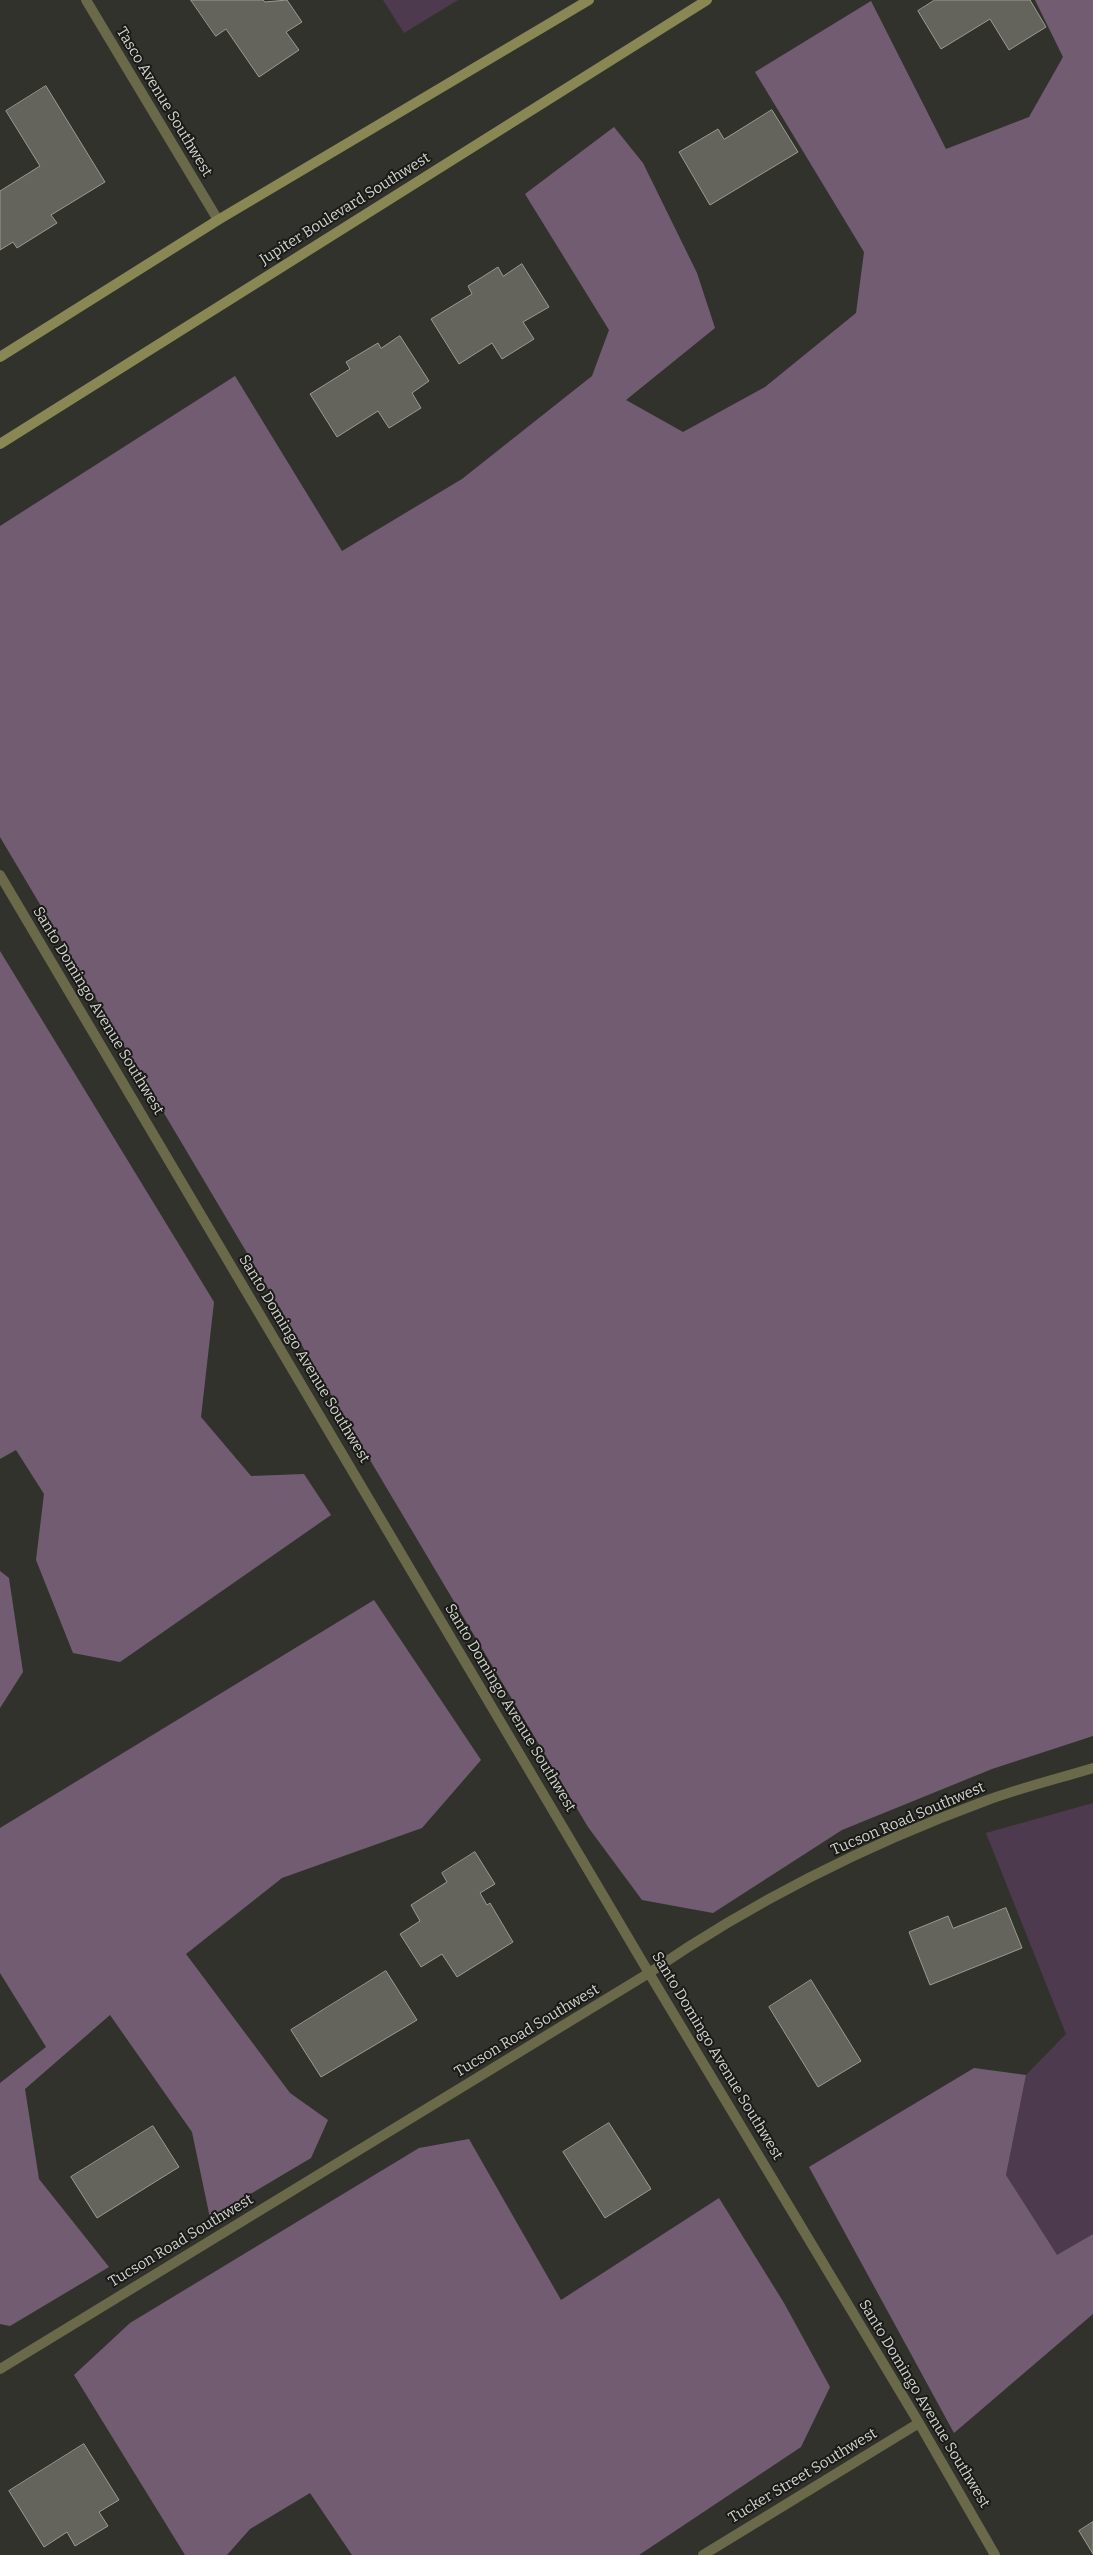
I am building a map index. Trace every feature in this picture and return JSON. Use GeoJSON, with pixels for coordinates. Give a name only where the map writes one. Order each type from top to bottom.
{"type":"FeatureCollection","features":[{"type":"Feature","properties":{"kind":"street","name":"Tasco Avenue Southwest"},"geometry":{"type":"LineString","coordinates":[[86,0],[218,220]]}},
{"type":"Feature","properties":{"kind":"street"},"geometry":{"type":"LineString","coordinates":[[0,357],[218,220],[589,0]]}},
{"type":"Feature","properties":{"kind":"street","name":"Jupiter Boulevard Southwest"},"geometry":{"type":"LineString","coordinates":[[0,444],[707,0]]}},
{"type":"Feature","properties":{"kind":"street","name":"Santo Domingo Avenue Southwest"},"geometry":{"type":"LineString","coordinates":[[0,876],[649,1974],[919,2423],[995,2555]]}},
{"type":"Feature","properties":{"kind":"street","name":"Tucson Road Southwest"},"geometry":{"type":"LineString","coordinates":[[0,2369],[649,1974],[697,1940],[857,1854],[985,1801],[1093,1768]]}},
{"type":"Feature","properties":{"kind":"street","name":"Tucker Street Southwest"},"geometry":{"type":"LineString","coordinates":[[703,2555],[919,2423]]}},
{"type":"Feature","properties":{"kind":"shaded area"},"geometry":{"type":"Polygon","coordinates":[[[383,0],[458,0],[404,33],[383,0]]]}},
{"type":"Feature","properties":{"kind":"shaded area"},"geometry":{"type":"Polygon","coordinates":[[[1035,0],[1093,0],[1093,1736],[992,1769],[842,1830],[713,1913],[642,1900],[588,1827],[0,837],[0,526],[235,376],[342,551],[462,479],[592,376],[609,330],[525,194],[614,127],[643,163],[697,273],[715,328],[626,400],[683,432],[765,387],[856,313],[864,252],[755,72],[871,1],[946,149],[1029,117],[1063,57],[1035,0]]]}},
{"type":"Feature","properties":{"kind":"shaded area"},"geometry":{"type":"Polygon","coordinates":[[[0,951],[214,1302],[201,1417],[251,1476],[304,1474],[331,1515],[120,1662],[73,1653],[36,1560],[44,1494],[16,1450],[0,1459],[0,951]]]}},
{"type":"Feature","properties":{"kind":"shaded area"},"geometry":{"type":"Polygon","coordinates":[[[0,1571],[9,1578],[23,1672],[0,1708],[0,1571]]]}},
{"type":"Feature","properties":{"kind":"shaded area"},"geometry":{"type":"Polygon","coordinates":[[[374,1600],[481,1760],[422,1828],[282,1878],[186,1954],[290,2093],[328,2120],[311,2158],[210,2218],[192,2132],[110,2015],[25,2089],[39,2179],[109,2267],[10,2326],[0,2324],[0,2083],[46,2047],[0,1973],[0,1828],[374,1600]]]}},
{"type":"Feature","properties":{"kind":"shaded area"},"geometry":{"type":"Polygon","coordinates":[[[1093,1803],[1093,2234],[1057,2256],[1006,2175],[1026,2075],[1066,2034],[986,1833],[1093,1803]]]}},
{"type":"Feature","properties":{"kind":"shaded area"},"geometry":{"type":"Polygon","coordinates":[[[974,2068],[1026,2075],[1006,2175],[1057,2255],[1093,2234],[1093,2314],[954,2433],[809,2167],[974,2068]]]}},
{"type":"Feature","properties":{"kind":"shaded area"},"geometry":{"type":"Polygon","coordinates":[[[469,2139],[561,2300],[719,2198],[784,2303],[830,2387],[801,2447],[639,2555],[352,2555],[310,2493],[250,2529],[227,2555],[185,2555],[74,2375],[130,2323],[419,2148],[469,2139]]]}},
{"type":"Feature","properties":{"kind":"building"},"geometry":{"type":"Polygon","coordinates":[[[191,0],[263,0],[265,2],[287,0],[302,22],[286,32],[299,50],[259,77],[226,29],[216,36],[191,0]]]}},
{"type":"Feature","properties":{"kind":"building"},"geometry":{"type":"Polygon","coordinates":[[[935,0],[1030,0],[1046,27],[1009,50],[990,19],[941,49],[918,11],[935,0]]]}},
{"type":"Feature","properties":{"kind":"building"},"geometry":{"type":"Polygon","coordinates":[[[46,86],[105,182],[51,215],[57,223],[17,248],[13,242],[0,250],[0,191],[40,166],[6,111],[46,86]]]}},
{"type":"Feature","properties":{"kind":"building"},"geometry":{"type":"Polygon","coordinates":[[[772,110],[798,152],[710,205],[679,152],[718,129],[724,139],[772,110]]]}},
{"type":"Feature","properties":{"kind":"building"},"geometry":{"type":"Polygon","coordinates":[[[522,264],[549,307],[523,322],[534,339],[502,359],[492,343],[459,364],[431,319],[472,294],[468,286],[498,267],[503,276],[522,264]]]}},
{"type":"Feature","properties":{"kind":"building"},"geometry":{"type":"Polygon","coordinates":[[[400,336],[429,381],[412,393],[421,408],[389,428],[378,411],[337,437],[310,394],[350,369],[346,362],[378,343],[381,348],[400,336]]]}},
{"type":"Feature","properties":{"kind":"building"},"geometry":{"type":"Polygon","coordinates":[[[475,1852],[495,1884],[480,1893],[487,1905],[490,1903],[513,1942],[457,1977],[442,1954],[421,1967],[400,1934],[420,1921],[411,1905],[447,1882],[442,1873],[475,1852]]]}},
{"type":"Feature","properties":{"kind":"building"},"geometry":{"type":"Polygon","coordinates":[[[1006,1908],[1022,1948],[930,1985],[909,1932],[948,1916],[953,1928],[1006,1908]]]}},
{"type":"Feature","properties":{"kind":"building"},"geometry":{"type":"Polygon","coordinates":[[[386,1971],[417,2020],[321,2077],[291,2030],[386,1971]]]}},
{"type":"Feature","properties":{"kind":"building"},"geometry":{"type":"Polygon","coordinates":[[[811,1980],[861,2061],[818,2087],[769,2007],[811,1980]]]}},
{"type":"Feature","properties":{"kind":"building"},"geometry":{"type":"Polygon","coordinates":[[[609,2123],[651,2189],[605,2218],[563,2152],[609,2123]]]}},
{"type":"Feature","properties":{"kind":"building"},"geometry":{"type":"Polygon","coordinates":[[[153,2126],[179,2167],[97,2218],[71,2177],[153,2126]]]}},
{"type":"Feature","properties":{"kind":"building"},"geometry":{"type":"Polygon","coordinates":[[[84,2444],[119,2500],[99,2512],[108,2526],[75,2546],[67,2532],[44,2547],[9,2491],[84,2444]]]}},
{"type":"Feature","properties":{"kind":"building"},"geometry":{"type":"Polygon","coordinates":[[[1093,2522],[1093,2554],[1079,2531],[1093,2522]]]}}]}
